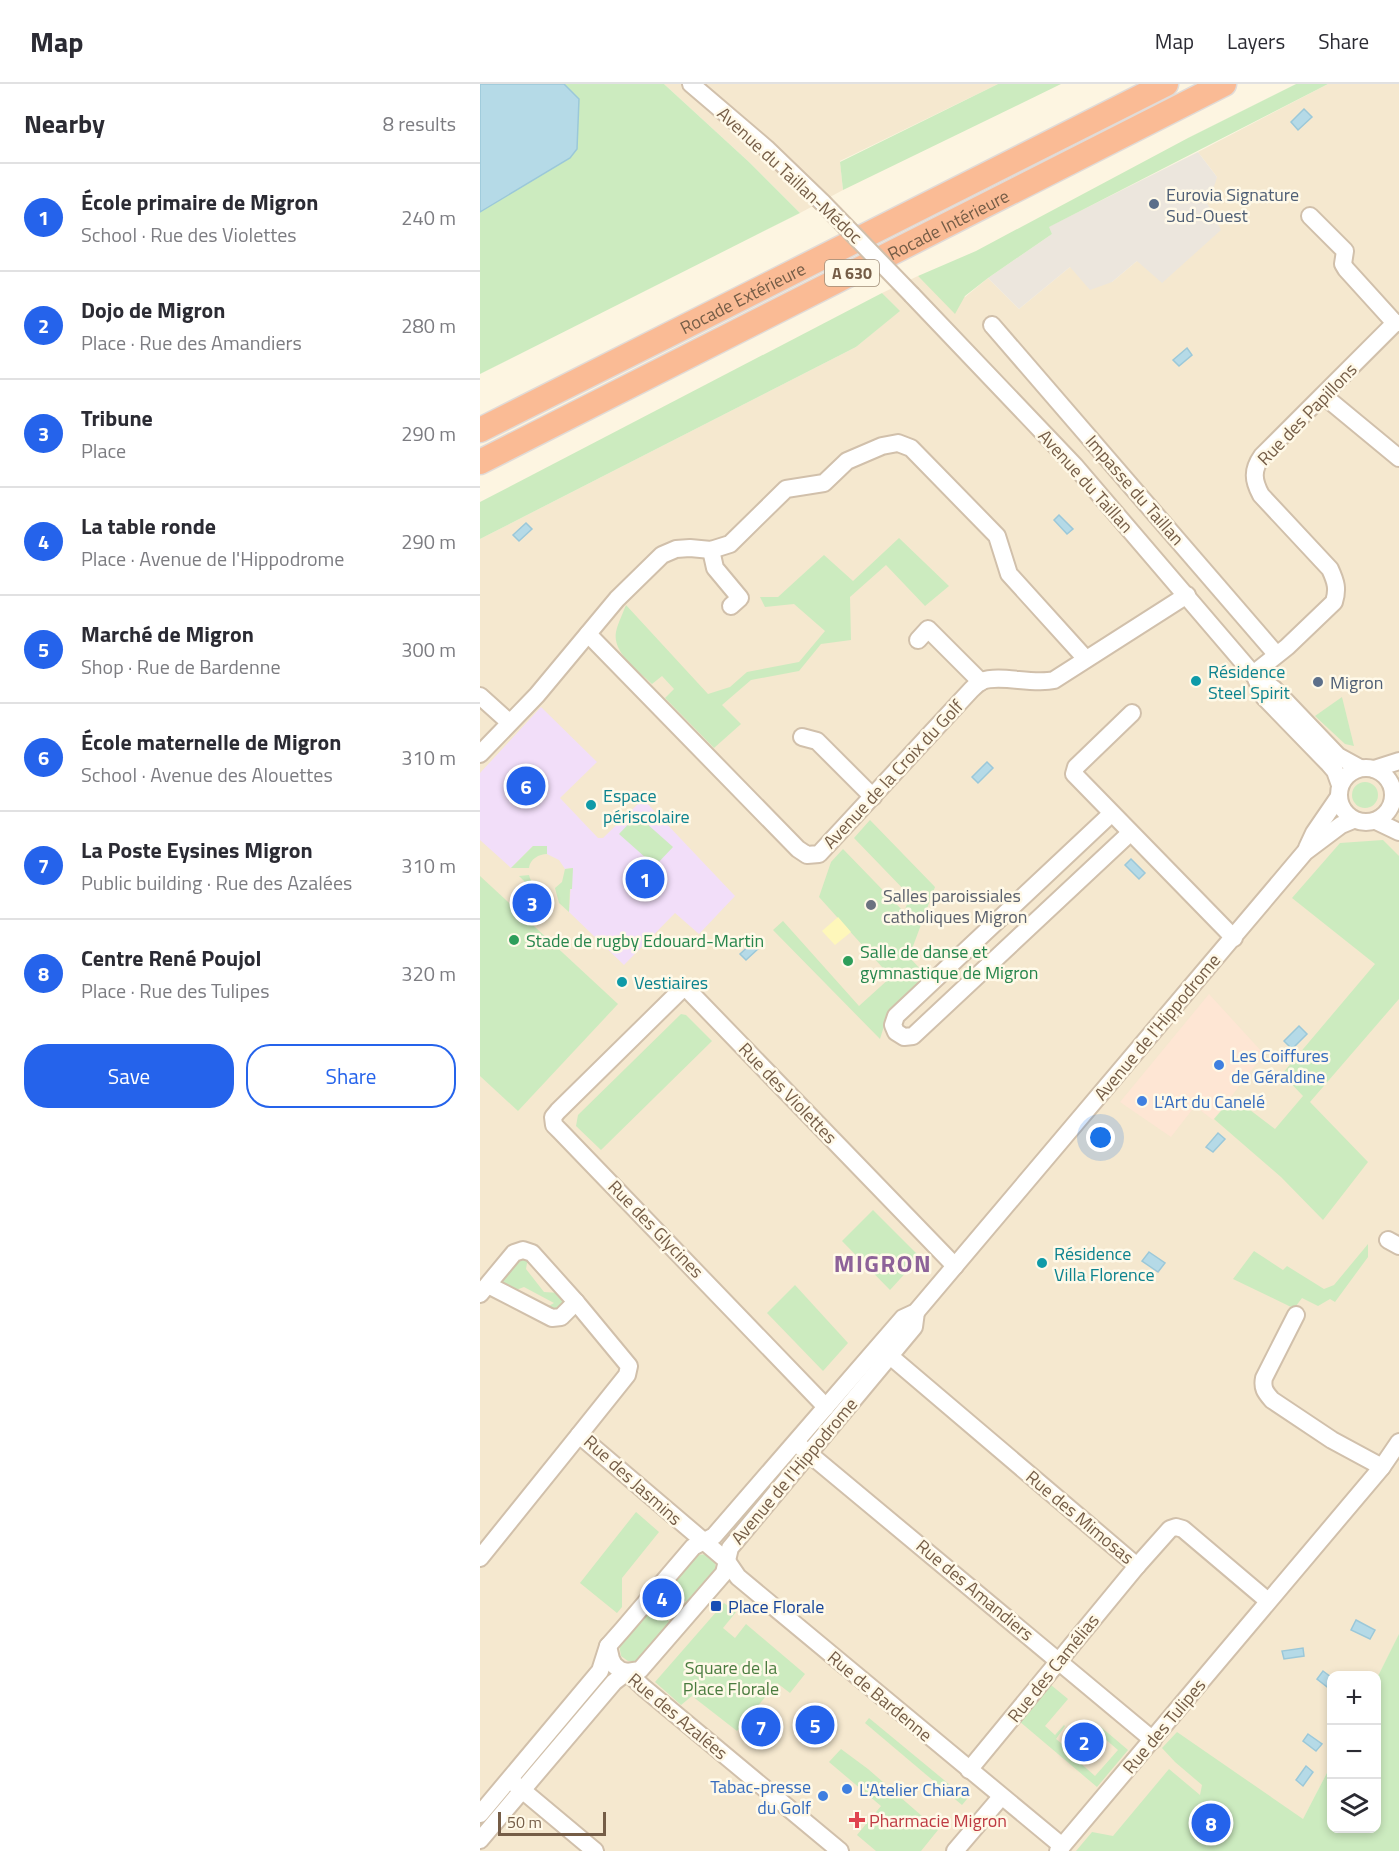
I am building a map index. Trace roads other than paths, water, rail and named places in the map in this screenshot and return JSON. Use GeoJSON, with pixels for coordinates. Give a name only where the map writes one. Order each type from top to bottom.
{"type":"FeatureCollection","features":[{"type":"Feature","properties":{"kind":"highway","name":"Rocade Extérieure"},"geometry":{"type":"LineString","coordinates":[[480,430],[1166,84]]}},
{"type":"Feature","properties":{"kind":"highway","name":"Rocade Intérieure"},"geometry":{"type":"LineString","coordinates":[[480,462],[1224,84]]}},
{"type":"Feature","properties":{"kind":"street","name":"Avenue du Taillan-Médoc"},"geometry":{"type":"LineString","coordinates":[[691,84],[766,148],[912,295]]}},
{"type":"Feature","properties":{"kind":"street"},"geometry":{"type":"LineString","coordinates":[[1310,216],[1345,251],[1343,264],[1346,269],[1397,323]]}},
{"type":"Feature","properties":{"kind":"street","name":"Avenue du Taillan"},"geometry":{"type":"LineString","coordinates":[[912,295],[1075,466],[1187,595],[1253,674],[1264,697],[1335,771],[1339,792]]}},
{"type":"Feature","properties":{"kind":"street","name":"Rue des Papillons"},"geometry":{"type":"LineString","coordinates":[[1253,674],[1334,602],[1337,593],[1336,582],[1330,569],[1261,495],[1254,473],[1256,464],[1397,323]]}},
{"type":"Feature","properties":{"kind":"street","name":"Impasse du Taillan"},"geometry":{"type":"LineString","coordinates":[[992,325],[1276,654]]}},
{"type":"Feature","properties":{"kind":"street"},"geometry":{"type":"LineString","coordinates":[[1324,396],[1399,458]]}},
{"type":"Feature","properties":{"kind":"street"},"geometry":{"type":"LineString","coordinates":[[480,754],[537,695],[617,599],[662,555],[676,549],[711,550],[730,544],[786,489],[824,483],[848,461],[862,453],[898,443],[911,448],[997,536],[1009,574],[1086,659]]}},
{"type":"Feature","properties":{"kind":"street"},"geometry":{"type":"LineString","coordinates":[[711,550],[715,568],[740,598],[731,606]]}},
{"type":"Feature","properties":{"kind":"street"},"geometry":{"type":"LineString","coordinates":[[918,640],[928,629],[981,682],[991,679],[1042,683],[1054,680],[1187,595]]}},
{"type":"Feature","properties":{"kind":"street","name":"Avenue de la Croix du Golf"},"geometry":{"type":"LineString","coordinates":[[588,634],[798,849],[807,855],[819,854],[970,690],[981,682]]}},
{"type":"Feature","properties":{"kind":"street","name":"Avenue du Taillan"},"geometry":{"type":"LineString","coordinates":[[1253,674],[1274,689],[1338,756],[1367,769]]}},
{"type":"Feature","properties":{"kind":"street"},"geometry":{"type":"LineString","coordinates":[[480,696],[509,722]]}},
{"type":"Feature","properties":{"kind":"street"},"geometry":{"type":"LineString","coordinates":[[1132,712],[1076,767],[1074,774],[1233,938]]}},
{"type":"Feature","properties":{"kind":"street"},"geometry":{"type":"LineString","coordinates":[[802,737],[817,741],[873,797]]}},
{"type":"Feature","properties":{"kind":"street"},"geometry":{"type":"LineString","coordinates":[[1399,761],[1352,771],[1339,792],[1343,811],[1353,820],[1368,823],[1383,817],[1395,803],[1399,773]]}},
{"type":"Feature","properties":{"kind":"street"},"geometry":{"type":"LineString","coordinates":[[1367,769],[1386,777],[1395,803]]}},
{"type":"Feature","properties":{"kind":"street","name":"Avenue de l'Hippodrome"},"geometry":{"type":"LineString","coordinates":[[1305,852],[1339,792]]}},
{"type":"Feature","properties":{"kind":"street"},"geometry":{"type":"LineString","coordinates":[[1111,814],[896,1016],[893,1025],[897,1032],[904,1037],[914,1036],[1130,832]]}},
{"type":"Feature","properties":{"kind":"street","name":"Avenue de l'Hippodrome"},"geometry":{"type":"LineString","coordinates":[[480,1840],[516,1785],[600,1671],[608,1646],[693,1547],[714,1536],[903,1318],[916,1312],[1305,852],[1341,825],[1353,820]]}},
{"type":"Feature","properties":{"kind":"street"},"geometry":{"type":"LineString","coordinates":[[1376,821],[1399,832]]}},
{"type":"Feature","properties":{"kind":"street","name":"Rue des Violettes"},"geometry":{"type":"LineString","coordinates":[[617,1051],[680,991],[684,988],[688,990],[955,1266]]}},
{"type":"Feature","properties":{"kind":"street","name":"Rue des Glycines"},"geometry":{"type":"LineString","coordinates":[[617,1051],[558,1111],[553,1117],[554,1125],[826,1407]]}},
{"type":"Feature","properties":{"kind":"street"},"geometry":{"type":"LineString","coordinates":[[523,1250],[532,1253],[576,1302],[561,1317],[552,1318],[484,1289],[514,1253],[523,1250]]}},
{"type":"Feature","properties":{"kind":"street","name":"Rue des Jasmins"},"geometry":{"type":"LineString","coordinates":[[576,1302],[629,1366],[627,1375],[579,1436],[704,1541]]}},
{"type":"Feature","properties":{"kind":"street","name":"Avenue de l'Hippodrome"},"geometry":{"type":"LineString","coordinates":[[480,1814],[516,1785],[614,1682],[627,1672],[640,1670],[724,1573],[730,1548],[914,1327],[916,1312]]}},
{"type":"Feature","properties":{"kind":"street"},"geometry":{"type":"LineString","coordinates":[[1296,1315],[1264,1378],[1265,1393],[1332,1440],[1382,1467]]}},
{"type":"Feature","properties":{"kind":"street","name":"Rue des Mimosas"},"geometry":{"type":"LineString","coordinates":[[891,1356],[1137,1566],[1170,1529],[1176,1527],[1183,1529],[1268,1601]]}},
{"type":"Feature","properties":{"kind":"street"},"geometry":{"type":"LineString","coordinates":[[480,1558],[579,1436]]}},
{"type":"Feature","properties":{"kind":"street","name":"Rue des Amandiers"},"geometry":{"type":"LineString","coordinates":[[795,1442],[1153,1740]]}},
{"type":"Feature","properties":{"kind":"street","name":"Rue des Tulipes"},"geometry":{"type":"LineString","coordinates":[[1060,1848],[1382,1467],[1399,1442]]}},
{"type":"Feature","properties":{"kind":"street","name":"Rue de Bardenne"},"geometry":{"type":"LineString","coordinates":[[704,1541],[727,1561],[738,1577],[1060,1848]]}},
{"type":"Feature","properties":{"kind":"street","name":"Rue des Camélias"},"geometry":{"type":"LineString","coordinates":[[969,1770],[1137,1566]]}},
{"type":"Feature","properties":{"kind":"street","name":"Rue des Azalées"},"geometry":{"type":"LineString","coordinates":[[608,1646],[610,1659],[614,1665],[627,1672],[840,1851]]}},
{"type":"Feature","properties":{"kind":"street"},"geometry":{"type":"LineString","coordinates":[[516,1785],[595,1851]]}},
{"type":"Feature","properties":{"kind":"street"},"geometry":{"type":"LineString","coordinates":[[955,1851],[1001,1797]]}},
{"type":"Feature","properties":{"kind":"water"},"geometry":{"type":"Polygon","coordinates":[[[480,84],[564,84],[579,99],[577,149],[570,158],[480,212],[480,84]]]}},
{"type":"Feature","properties":{"kind":"water"},"geometry":{"type":"Polygon","coordinates":[[[1304,109],[1312,117],[1298,130],[1291,122],[1304,109]]]}},
{"type":"Feature","properties":{"kind":"water"},"geometry":{"type":"Polygon","coordinates":[[[1187,348],[1192,355],[1179,366],[1173,360],[1187,348]]]}},
{"type":"Feature","properties":{"kind":"water"},"geometry":{"type":"Polygon","coordinates":[[[1059,515],[1073,529],[1067,534],[1054,520],[1059,515]]]}},
{"type":"Feature","properties":{"kind":"water"},"geometry":{"type":"Polygon","coordinates":[[[526,523],[532,529],[519,541],[513,535],[526,523]]]}},
{"type":"Feature","properties":{"kind":"water"},"geometry":{"type":"Polygon","coordinates":[[[987,762],[993,768],[978,783],[972,777],[987,762]]]}},
{"type":"Feature","properties":{"kind":"water"},"geometry":{"type":"Polygon","coordinates":[[[1131,859],[1145,873],[1139,879],[1125,865],[1131,859]]]}},
{"type":"Feature","properties":{"kind":"water"},"geometry":{"type":"Polygon","coordinates":[[[753,942],[759,948],[746,960],[740,954],[753,942]]]}},
{"type":"Feature","properties":{"kind":"water"},"geometry":{"type":"Polygon","coordinates":[[[1299,1026],[1307,1034],[1292,1049],[1284,1041],[1299,1026]]]}},
{"type":"Feature","properties":{"kind":"water"},"geometry":{"type":"Polygon","coordinates":[[[1218,1133],[1225,1139],[1213,1152],[1206,1147],[1218,1133]]]}},
{"type":"Feature","properties":{"kind":"water"},"geometry":{"type":"Polygon","coordinates":[[[1149,1252],[1165,1263],[1158,1272],[1142,1261],[1149,1252]]]}},
{"type":"Feature","properties":{"kind":"water"},"geometry":{"type":"Polygon","coordinates":[[[1356,1620],[1375,1630],[1370,1639],[1351,1630],[1356,1620]]]}},
{"type":"Feature","properties":{"kind":"water"},"geometry":{"type":"Polygon","coordinates":[[[1303,1648],[1304,1656],[1284,1659],[1282,1651],[1303,1648]]]}},
{"type":"Feature","properties":{"kind":"water"},"geometry":{"type":"Polygon","coordinates":[[[1323,1671],[1327,1674],[1327,1687],[1317,1679],[1323,1671]]]}},
{"type":"Feature","properties":{"kind":"water"},"geometry":{"type":"Polygon","coordinates":[[[1308,1734],[1322,1744],[1316,1751],[1303,1741],[1308,1734]]]}},
{"type":"Feature","properties":{"kind":"water"},"geometry":{"type":"Polygon","coordinates":[[[1306,1766],[1313,1772],[1303,1786],[1296,1780],[1306,1766]]]}},
{"type":"Feature","properties":{"kind":"place","name":"Eurovia Signature Sud-Ouest"},"geometry":{"type":"Point","coordinates":[1154,204]}},
{"type":"Feature","properties":{"kind":"place","name":"Résidence Steel Spirit"},"geometry":{"type":"Point","coordinates":[1196,681]}},
{"type":"Feature","properties":{"kind":"place","name":"Migron"},"geometry":{"type":"Point","coordinates":[1318,682]}},
{"type":"Feature","properties":{"kind":"place","name":"École maternelle de Migron"},"geometry":{"type":"Point","coordinates":[526,786]}},
{"type":"Feature","properties":{"kind":"place","name":"Espace périscolaire"},"geometry":{"type":"Point","coordinates":[591,805]}},
{"type":"Feature","properties":{"kind":"place","name":"École primaire de Migron"},"geometry":{"type":"Point","coordinates":[645,879]}},
{"type":"Feature","properties":{"kind":"place","name":"Tribune"},"geometry":{"type":"Point","coordinates":[532,903]}},
{"type":"Feature","properties":{"kind":"place","name":"Salles paroissiales catholiques Migron"},"geometry":{"type":"Point","coordinates":[871,905]}},
{"type":"Feature","properties":{"kind":"place","name":"Stade de rugby Edouard-Martin"},"geometry":{"type":"Point","coordinates":[514,940]}},
{"type":"Feature","properties":{"kind":"place","name":"Salle de danse et gymnastique de Migron"},"geometry":{"type":"Point","coordinates":[848,961]}},
{"type":"Feature","properties":{"kind":"place","name":"Vestiaires"},"geometry":{"type":"Point","coordinates":[622,982]}},
{"type":"Feature","properties":{"kind":"place","name":"Les Coiffures de Géraldine"},"geometry":{"type":"Point","coordinates":[1219,1065]}},
{"type":"Feature","properties":{"kind":"place","name":"L'Art du Canelé"},"geometry":{"type":"Point","coordinates":[1142,1101]}},
{"type":"Feature","properties":{"kind":"place","name":"Résidence Villa Florence"},"geometry":{"type":"Point","coordinates":[1042,1263]}},
{"type":"Feature","properties":{"kind":"place","name":"La table ronde"},"geometry":{"type":"Point","coordinates":[662,1598]}},
{"type":"Feature","properties":{"kind":"place","name":"Place Florale"},"geometry":{"type":"Point","coordinates":[716,1606]}},
{"type":"Feature","properties":{"kind":"place","name":"Marché de Migron"},"geometry":{"type":"Point","coordinates":[815,1725]}},
{"type":"Feature","properties":{"kind":"place","name":"La Poste Eysines Migron"},"geometry":{"type":"Point","coordinates":[761,1727]}},
{"type":"Feature","properties":{"kind":"place","name":"Dojo de Migron"},"geometry":{"type":"Point","coordinates":[1084,1742]}},
{"type":"Feature","properties":{"kind":"place","name":"L'Atelier Chiara"},"geometry":{"type":"Point","coordinates":[847,1789]}},
{"type":"Feature","properties":{"kind":"place","name":"Tabac-presse du Golf"},"geometry":{"type":"Point","coordinates":[823,1796]}},
{"type":"Feature","properties":{"kind":"place","name":"Pharmacie Migron"},"geometry":{"type":"Point","coordinates":[857,1820]}},
{"type":"Feature","properties":{"kind":"place","name":"Centre René Poujol"},"geometry":{"type":"Point","coordinates":[1211,1823]}},
{"type":"Feature","properties":{"kind":"district","name":"MIGRON"},"geometry":{"type":"Point","coordinates":[883,1263]}},
{"type":"Feature","properties":{"kind":"park label","name":"Square de la Place Florale"},"geometry":{"type":"Point","coordinates":[731,1677]}}]}
